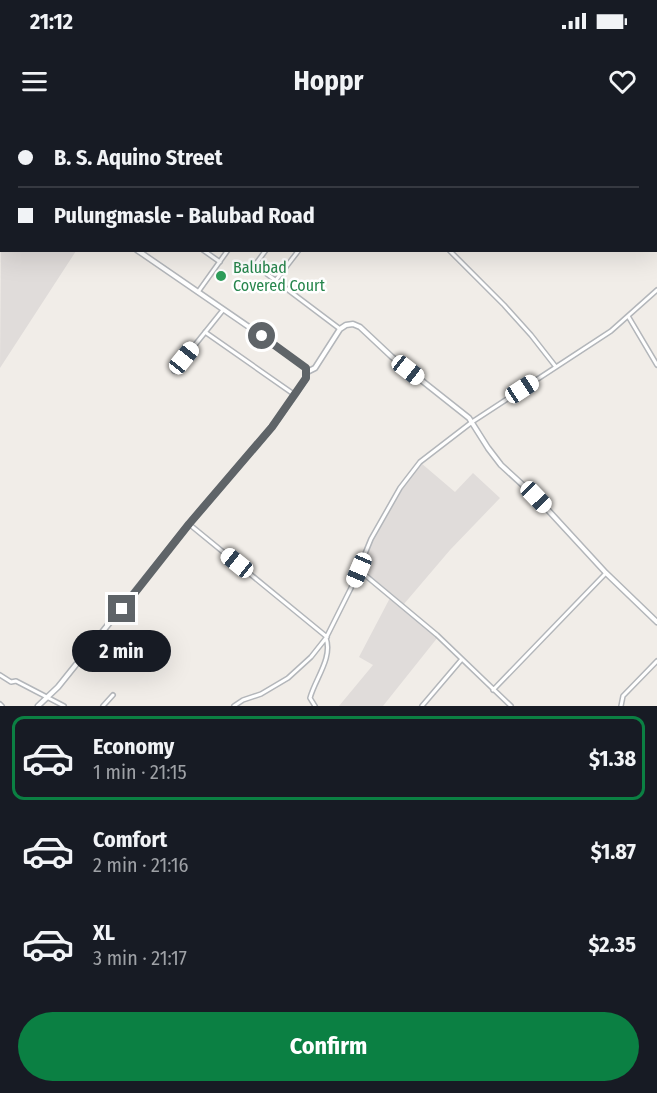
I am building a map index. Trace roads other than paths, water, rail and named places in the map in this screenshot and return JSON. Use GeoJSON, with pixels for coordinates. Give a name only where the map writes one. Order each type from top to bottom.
{"type":"FeatureCollection","features":[{"type":"Feature","properties":{"kind":"street"},"geometry":{"type":"LineString","coordinates":[[38,706],[58,687],[189,524],[272,427],[306,378],[306,368],[140,252]]}},
{"type":"Feature","properties":{"kind":"street"},"geometry":{"type":"LineString","coordinates":[[206,252],[220,262]]}},
{"type":"Feature","properties":{"kind":"street"},"geometry":{"type":"LineString","coordinates":[[197,293],[227,252]]}},
{"type":"Feature","properties":{"kind":"street"},"geometry":{"type":"LineString","coordinates":[[265,252],[255,265],[340,330]]}},
{"type":"Feature","properties":{"kind":"street"},"geometry":{"type":"LineString","coordinates":[[276,280],[297,252]]}},
{"type":"Feature","properties":{"kind":"street"},"geometry":{"type":"LineString","coordinates":[[451,252],[511,313],[556,367]]}},
{"type":"Feature","properties":{"kind":"street"},"geometry":{"type":"LineString","coordinates":[[234,706],[276,686],[311,657],[326,637],[359,570],[371,539],[391,502],[420,462],[472,422],[611,331],[657,290]]}},
{"type":"Feature","properties":{"kind":"street"},"geometry":{"type":"LineString","coordinates":[[174,371],[223,310]]}},
{"type":"Feature","properties":{"kind":"street"},"geometry":{"type":"LineString","coordinates":[[628,316],[657,364]]}},
{"type":"Feature","properties":{"kind":"street"},"geometry":{"type":"LineString","coordinates":[[307,372],[315,368],[340,330],[346,325],[353,324],[360,327],[472,422],[503,467],[536,497],[606,573],[657,622]]}},
{"type":"Feature","properties":{"kind":"street"},"geometry":{"type":"LineString","coordinates":[[205,332],[296,395]]}},
{"type":"Feature","properties":{"kind":"street"},"geometry":{"type":"LineString","coordinates":[[189,524],[326,637],[329,648],[327,656],[310,698],[315,706]]}},
{"type":"Feature","properties":{"kind":"street"},"geometry":{"type":"LineString","coordinates":[[359,570],[406,608],[511,706]]}},
{"type":"Feature","properties":{"kind":"street"},"geometry":{"type":"LineString","coordinates":[[494,690],[606,573]]}},
{"type":"Feature","properties":{"kind":"street"},"geometry":{"type":"LineString","coordinates":[[422,706],[462,659]]}},
{"type":"Feature","properties":{"kind":"street"},"geometry":{"type":"LineString","coordinates":[[621,706],[623,696],[657,661]]}},
{"type":"Feature","properties":{"kind":"street"},"geometry":{"type":"LineString","coordinates":[[0,675],[64,706]]}},
{"type":"Feature","properties":{"kind":"street"},"geometry":{"type":"LineString","coordinates":[[103,706],[113,695]]}},
{"type":"Feature","properties":{"kind":"place","name":"Balubad Covered Court"},"geometry":{"type":"Point","coordinates":[221,276]}}]}
